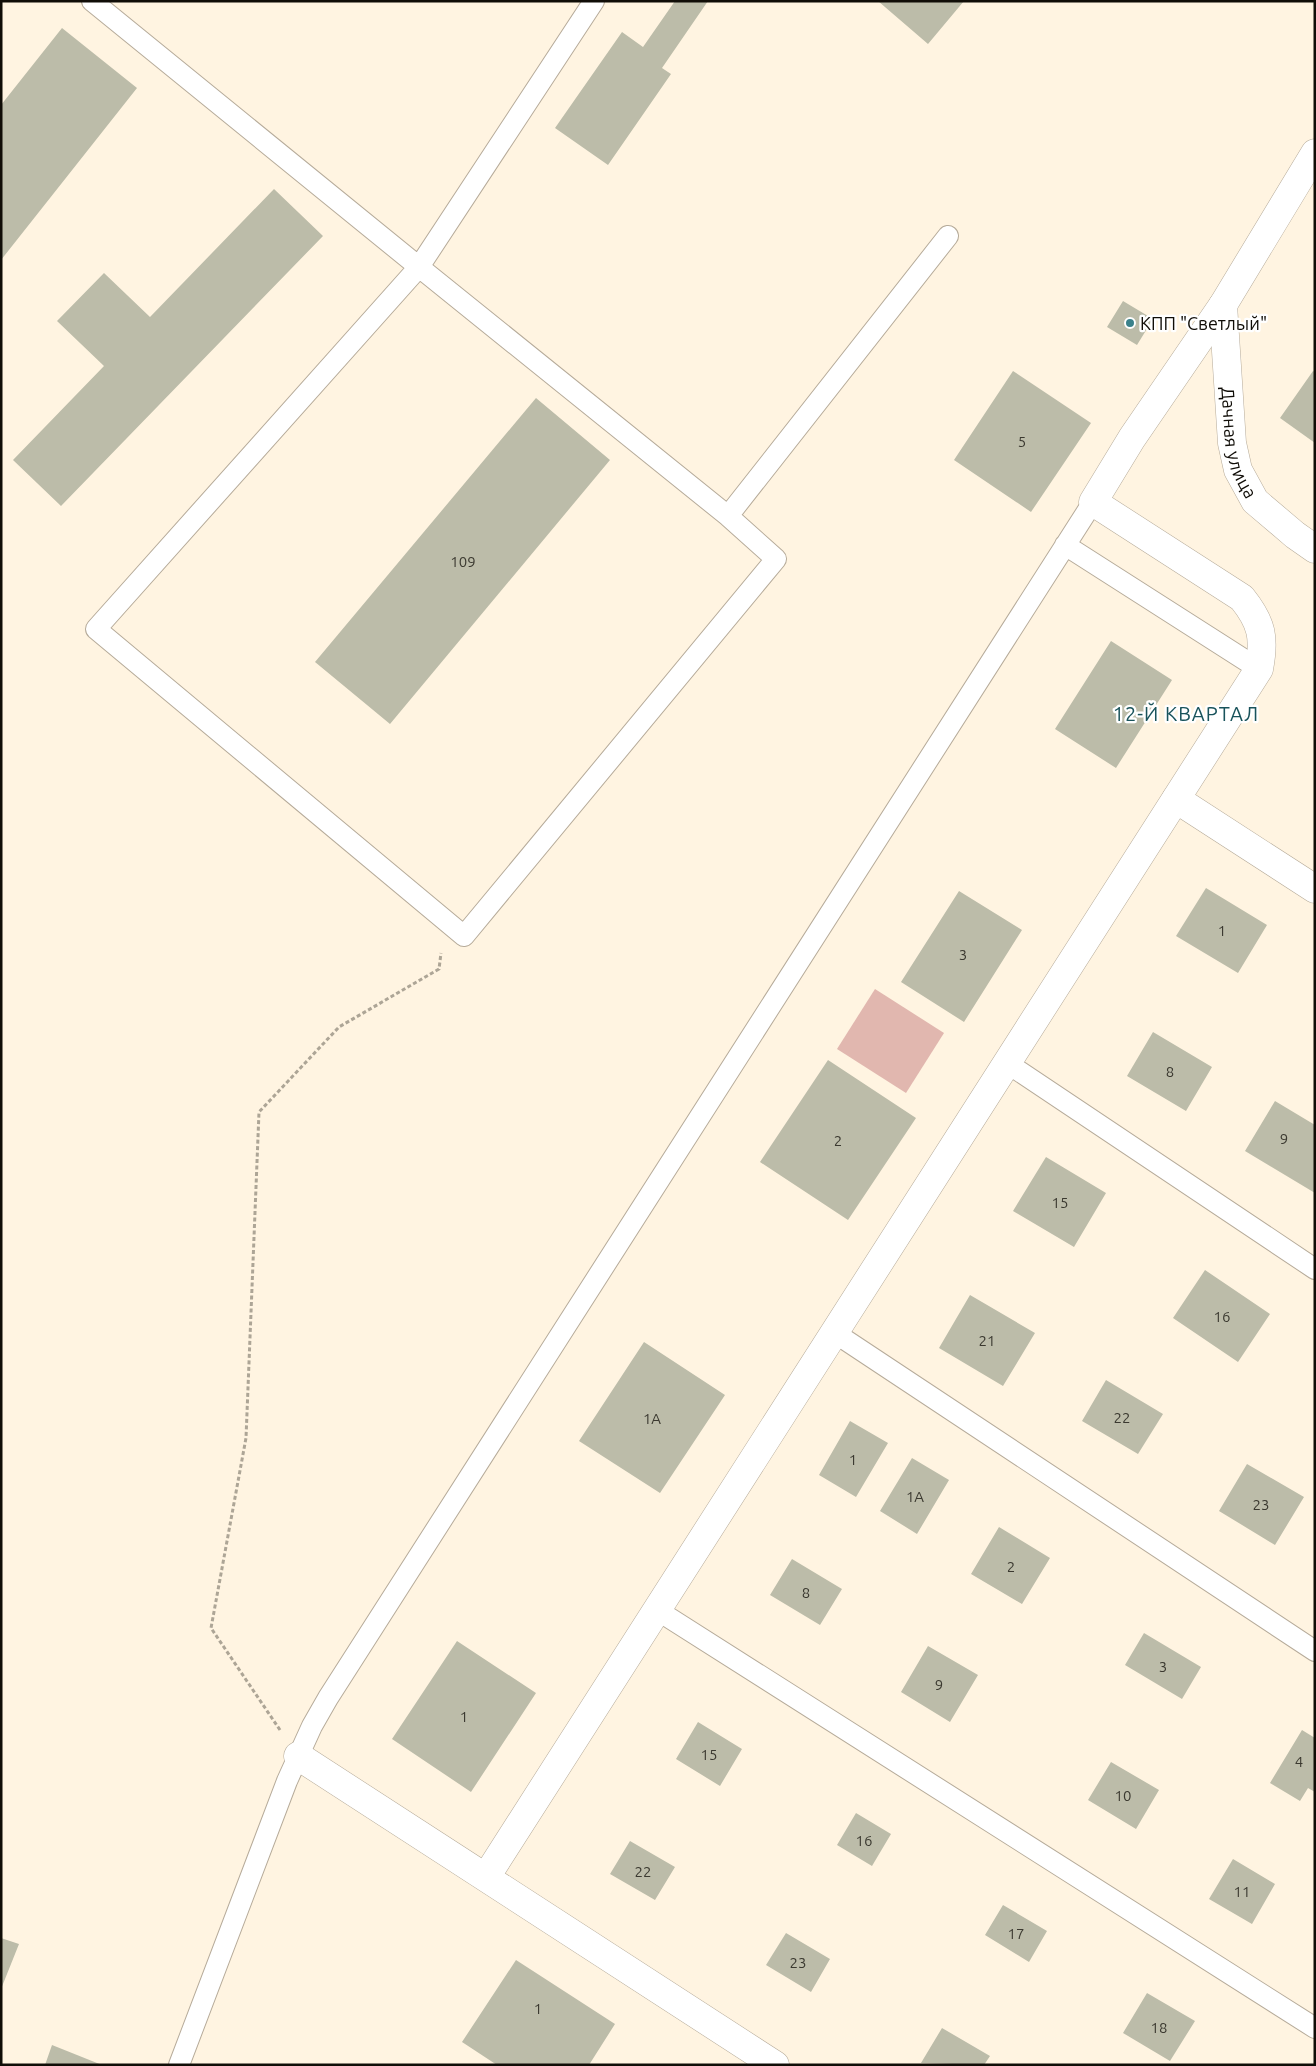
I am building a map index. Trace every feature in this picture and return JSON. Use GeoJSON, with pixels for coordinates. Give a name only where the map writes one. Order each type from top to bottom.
{"type":"FeatureCollection","features":[{"type":"Feature","properties":{"kind":"street"},"geometry":{"type":"LineString","coordinates":[[486,1878],[1259,669],[1263,648],[1261,630],[1255,614],[1242,598],[1092,502],[1132,438],[1223,305],[1315,153]]}},
{"type":"Feature","properties":{"kind":"street","name":"Дачная улица"},"geometry":{"type":"LineString","coordinates":[[1223,305],[1232,443],[1238,470],[1255,500],[1295,535],[1315,549]]}},
{"type":"Feature","properties":{"kind":"street"},"geometry":{"type":"LineString","coordinates":[[1176,799],[1315,889]]}},
{"type":"Feature","properties":{"kind":"street"},"geometry":{"type":"LineString","coordinates":[[298,1756],[774,2065]]}},
{"type":"Feature","properties":{"kind":"lane"},"geometry":{"type":"LineString","coordinates":[[92,1],[420,267],[728,516],[776,559],[464,936],[96,629],[420,267],[594,1]]}},
{"type":"Feature","properties":{"kind":"lane"},"geometry":{"type":"LineString","coordinates":[[728,516],[948,236]]}},
{"type":"Feature","properties":{"kind":"lane"},"geometry":{"type":"LineString","coordinates":[[179,2065],[298,1756],[328,1698],[1092,502]]}},
{"type":"Feature","properties":{"kind":"lane"},"geometry":{"type":"LineString","coordinates":[[1065,545],[1259,669]]}},
{"type":"Feature","properties":{"kind":"lane"},"geometry":{"type":"LineString","coordinates":[[1007,1063],[1315,1269]]}},
{"type":"Feature","properties":{"kind":"lane"},"geometry":{"type":"LineString","coordinates":[[834,1333],[1315,1651]]}},
{"type":"Feature","properties":{"kind":"lane"},"geometry":{"type":"LineString","coordinates":[[657,1610],[1315,2028]]}},
{"type":"Feature","properties":{"kind":"path"},"geometry":{"type":"LineString","coordinates":[[298,1756],[211,1628],[246,1438],[259,1112],[339,1027],[439,969],[445,922]]}},
{"type":"Feature","properties":{"kind":"shaded area"},"geometry":{"type":"Polygon","coordinates":[[[875,989],[944,1033],[906,1093],[837,1049],[875,989]]]}},
{"type":"Feature","properties":{"kind":"building"},"geometry":{"type":"Polygon","coordinates":[[[675,1],[708,1],[662,68],[671,74],[608,165],[555,128],[622,32],[643,47],[675,1]]]}},
{"type":"Feature","properties":{"kind":"building"},"geometry":{"type":"Polygon","coordinates":[[[878,1],[964,1],[928,44],[878,1]]]}},
{"type":"Feature","properties":{"kind":"building"},"geometry":{"type":"Polygon","coordinates":[[[62,28],[137,88],[1,260],[1,105],[62,28]]]}},
{"type":"Feature","properties":{"kind":"building"},"geometry":{"type":"Polygon","coordinates":[[[274,189],[323,236],[61,506],[13,460],[104,366],[57,321],[104,273],[150,317],[274,189]]]}},
{"type":"Feature","properties":{"kind":"building","name":"КПП \"Светлый\""},"geometry":{"type":"Polygon","coordinates":[[[1123,301],[1153,319],[1137,345],[1107,327],[1123,301]]]}},
{"type":"Feature","properties":{"kind":"building"},"geometry":{"type":"Polygon","coordinates":[[[1013,371],[1091,423],[1031,512],[954,460],[1013,371]]]}},
{"type":"Feature","properties":{"kind":"building"},"geometry":{"type":"Polygon","coordinates":[[[1313,371],[1315,372],[1315,443],[1280,418],[1313,371]]]}},
{"type":"Feature","properties":{"kind":"building"},"geometry":{"type":"Polygon","coordinates":[[[536,398],[610,460],[390,724],[315,662],[536,398]]]}},
{"type":"Feature","properties":{"kind":"building"},"geometry":{"type":"Polygon","coordinates":[[[1111,641],[1172,680],[1116,768],[1055,729],[1111,641]]]}},
{"type":"Feature","properties":{"kind":"building"},"geometry":{"type":"Polygon","coordinates":[[[1206,888],[1267,925],[1238,973],[1176,936],[1206,888]]]}},
{"type":"Feature","properties":{"kind":"building"},"geometry":{"type":"Polygon","coordinates":[[[959,891],[1022,930],[964,1022],[901,982],[959,891]]]}},
{"type":"Feature","properties":{"kind":"building"},"geometry":{"type":"Polygon","coordinates":[[[1153,1032],[1212,1067],[1186,1111],[1127,1076],[1153,1032]]]}},
{"type":"Feature","properties":{"kind":"building"},"geometry":{"type":"Polygon","coordinates":[[[828,1060],[916,1118],[848,1220],[760,1162],[828,1060]]]}},
{"type":"Feature","properties":{"kind":"building"},"geometry":{"type":"Polygon","coordinates":[[[1275,1101],[1315,1125],[1315,1193],[1245,1151],[1275,1101]]]}},
{"type":"Feature","properties":{"kind":"building"},"geometry":{"type":"Polygon","coordinates":[[[1046,1157],[1106,1193],[1074,1247],[1013,1211],[1046,1157]]]}},
{"type":"Feature","properties":{"kind":"building"},"geometry":{"type":"Polygon","coordinates":[[[1205,1270],[1270,1314],[1238,1362],[1173,1318],[1205,1270]]]}},
{"type":"Feature","properties":{"kind":"building"},"geometry":{"type":"Polygon","coordinates":[[[970,1295],[1035,1333],[1003,1386],[939,1348],[970,1295]]]}},
{"type":"Feature","properties":{"kind":"building"},"geometry":{"type":"Polygon","coordinates":[[[644,1342],[725,1395],[660,1493],[579,1441],[644,1342]]]}},
{"type":"Feature","properties":{"kind":"building"},"geometry":{"type":"Polygon","coordinates":[[[1106,1380],[1163,1414],[1138,1454],[1082,1421],[1106,1380]]]}},
{"type":"Feature","properties":{"kind":"building"},"geometry":{"type":"Polygon","coordinates":[[[850,1421],[888,1443],[856,1497],[819,1475],[850,1421]]]}},
{"type":"Feature","properties":{"kind":"building"},"geometry":{"type":"Polygon","coordinates":[[[912,1458],[949,1480],[917,1534],[880,1511],[912,1458]]]}},
{"type":"Feature","properties":{"kind":"building"},"geometry":{"type":"Polygon","coordinates":[[[1247,1464],[1304,1497],[1275,1545],[1219,1511],[1247,1464]]]}},
{"type":"Feature","properties":{"kind":"building"},"geometry":{"type":"Polygon","coordinates":[[[999,1527],[1050,1558],[1022,1604],[971,1574],[999,1527]]]}},
{"type":"Feature","properties":{"kind":"building"},"geometry":{"type":"Polygon","coordinates":[[[792,1559],[842,1589],[820,1625],[770,1595],[792,1559]]]}},
{"type":"Feature","properties":{"kind":"building"},"geometry":{"type":"Polygon","coordinates":[[[1144,1633],[1201,1667],[1182,1699],[1125,1665],[1144,1633]]]}},
{"type":"Feature","properties":{"kind":"building"},"geometry":{"type":"Polygon","coordinates":[[[457,1641],[536,1693],[471,1792],[392,1739],[457,1641]]]}},
{"type":"Feature","properties":{"kind":"building"},"geometry":{"type":"Polygon","coordinates":[[[928,1646],[978,1675],[950,1722],[901,1692],[928,1646]]]}},
{"type":"Feature","properties":{"kind":"building"},"geometry":{"type":"Polygon","coordinates":[[[698,1722],[742,1749],[720,1786],[676,1759],[698,1722]]]}},
{"type":"Feature","properties":{"kind":"building"},"geometry":{"type":"Polygon","coordinates":[[[1302,1730],[1315,1738],[1315,1792],[1308,1788],[1300,1801],[1270,1783],[1302,1730]]]}},
{"type":"Feature","properties":{"kind":"building"},"geometry":{"type":"Polygon","coordinates":[[[1111,1762],[1159,1790],[1136,1829],[1088,1800],[1111,1762]]]}},
{"type":"Feature","properties":{"kind":"building"},"geometry":{"type":"Polygon","coordinates":[[[856,1813],[891,1834],[872,1866],[837,1845],[856,1813]]]}},
{"type":"Feature","properties":{"kind":"building"},"geometry":{"type":"Polygon","coordinates":[[[630,1841],[675,1867],[655,1900],[610,1874],[630,1841]]]}},
{"type":"Feature","properties":{"kind":"building"},"geometry":{"type":"Polygon","coordinates":[[[1233,1859],[1275,1884],[1252,1924],[1209,1899],[1233,1859]]]}},
{"type":"Feature","properties":{"kind":"building"},"geometry":{"type":"Polygon","coordinates":[[[1003,1905],[1047,1931],[1029,1962],[985,1935],[1003,1905]]]}},
{"type":"Feature","properties":{"kind":"building"},"geometry":{"type":"Polygon","coordinates":[[[786,1933],[830,1959],[811,1992],[766,1965],[786,1933]]]}},
{"type":"Feature","properties":{"kind":"building"},"geometry":{"type":"Polygon","coordinates":[[[1,1938],[19,1944],[1,1989],[1,1938]]]}},
{"type":"Feature","properties":{"kind":"building"},"geometry":{"type":"Polygon","coordinates":[[[516,1960],[615,2024],[589,2065],[497,2065],[462,2042],[516,1960]]]}},
{"type":"Feature","properties":{"kind":"building"},"geometry":{"type":"Polygon","coordinates":[[[1147,1993],[1195,2021],[1170,2061],[1123,2033],[1147,1993]]]}},
{"type":"Feature","properties":{"kind":"building"},"geometry":{"type":"Polygon","coordinates":[[[942,2028],[990,2056],[984,2065],[921,2063],[942,2028]]]}},
{"type":"Feature","properties":{"kind":"building"},"geometry":{"type":"Polygon","coordinates":[[[52,2045],[102,2065],[45,2065],[52,2045]]]}},
{"type":"Feature","properties":{"kind":"place","name":"КПП \"Светлый\""},"geometry":{"type":"Point","coordinates":[1130,323]}},
{"type":"Feature","properties":{"kind":"district","name":"12-Й КВАРТАЛ"},"geometry":{"type":"Point","coordinates":[1186,713]}}]}
